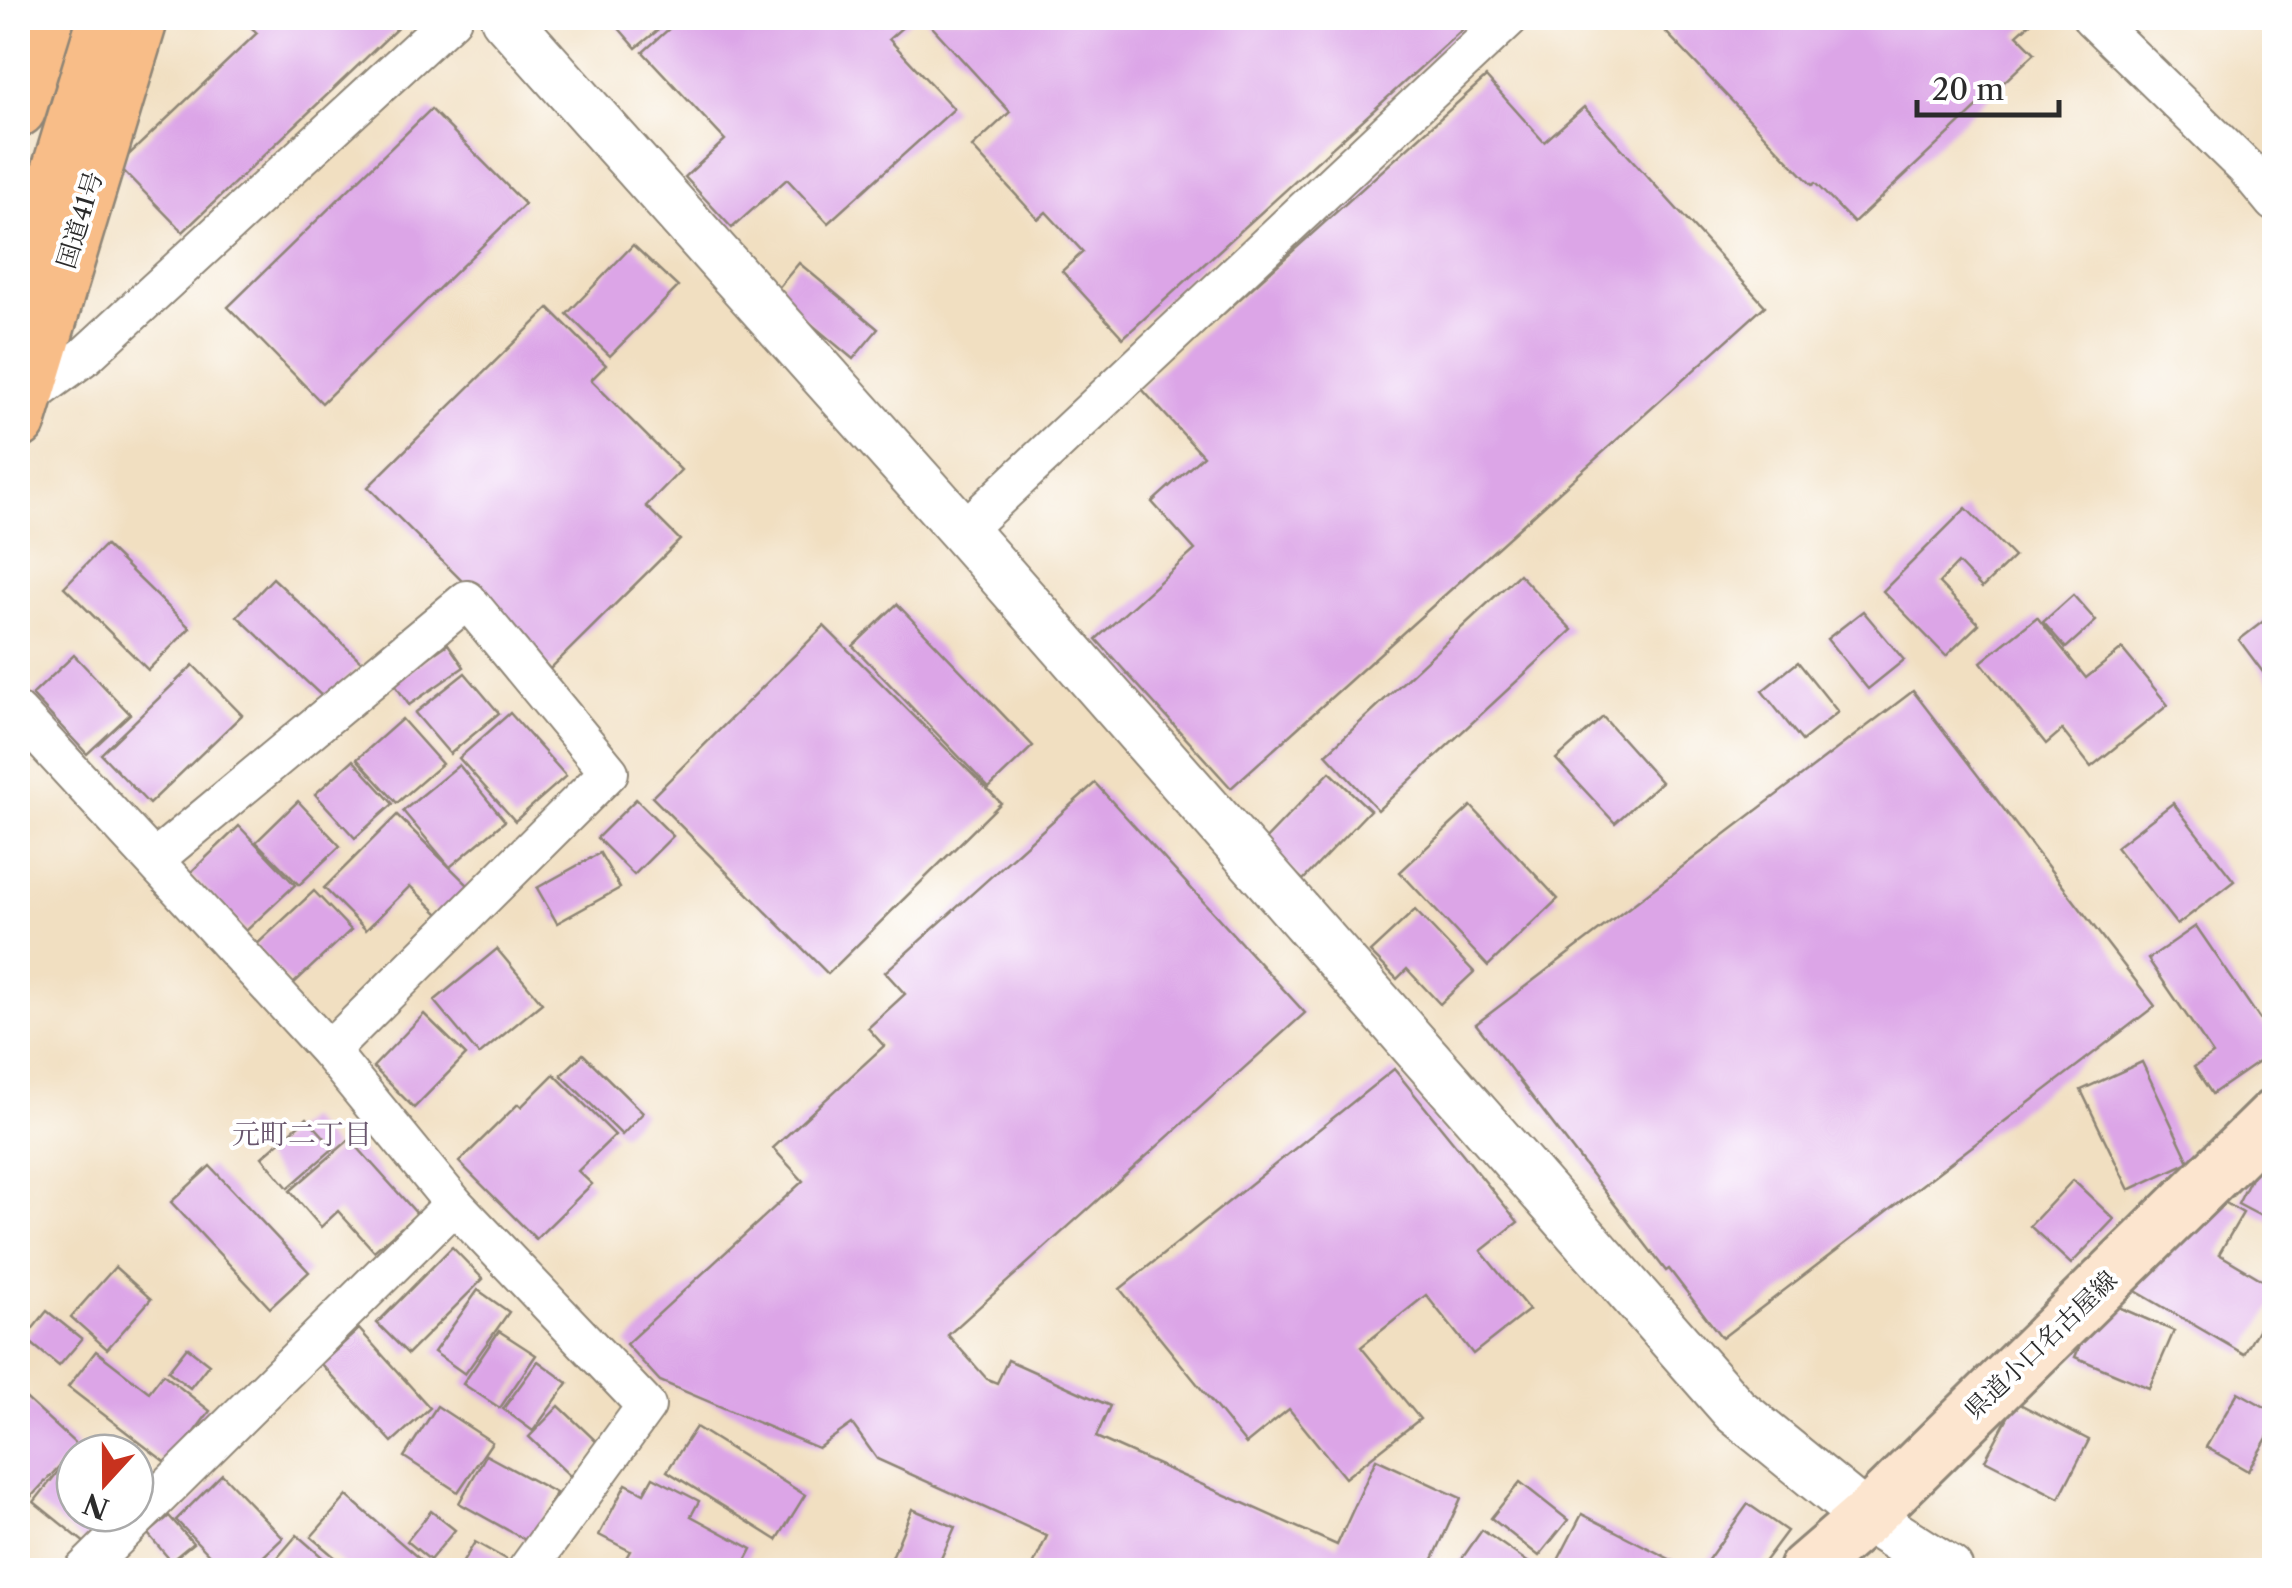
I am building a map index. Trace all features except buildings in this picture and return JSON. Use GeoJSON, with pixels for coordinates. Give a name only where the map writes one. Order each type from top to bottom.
{"type":"FeatureCollection","features":[{"type":"Feature","properties":{"kind":"highway"},"geometry":{"type":"LineString","coordinates":[[18,110],[46,18]]}},
{"type":"Feature","properties":{"kind":"highway"},"geometry":{"type":"LineString","coordinates":[[18,308],[106,18]]}},
{"type":"Feature","properties":{"kind":"highway","name":"国道41号"},"geometry":{"type":"LineString","coordinates":[[22,410],[140,18]]}},
{"type":"Feature","properties":{"kind":"main road","name":"県道小口名古屋線"},"geometry":{"type":"LineString","coordinates":[[1805,1570],[1866,1517],[2274,1116]]}},
{"type":"Feature","properties":{"kind":"street"},"geometry":{"type":"LineString","coordinates":[[22,410],[452,18]]}},
{"type":"Feature","properties":{"kind":"street"},"geometry":{"type":"LineString","coordinates":[[505,18],[963,531],[1736,1410],[1866,1517],[1949,1570]]}},
{"type":"Feature","properties":{"kind":"street"},"geometry":{"type":"LineString","coordinates":[[963,531],[1509,18]]}},
{"type":"Feature","properties":{"kind":"street"},"geometry":{"type":"LineString","coordinates":[[2092,18],[2246,168],[2274,202]]}},
{"type":"Feature","properties":{"kind":"street"},"geometry":{"type":"LineString","coordinates":[[156,859],[467,600],[609,772],[328,1051]]}},
{"type":"Feature","properties":{"kind":"street"},"geometry":{"type":"LineString","coordinates":[[18,713],[156,859],[328,1051],[454,1204],[646,1406],[527,1570]]}},
{"type":"Feature","properties":{"kind":"street"},"geometry":{"type":"LineString","coordinates":[[84,1570],[454,1204]]}},
{"type":"Feature","properties":{"kind":"district","name":"元町二丁目"},"geometry":{"type":"Point","coordinates":[302,1134]}}]}
